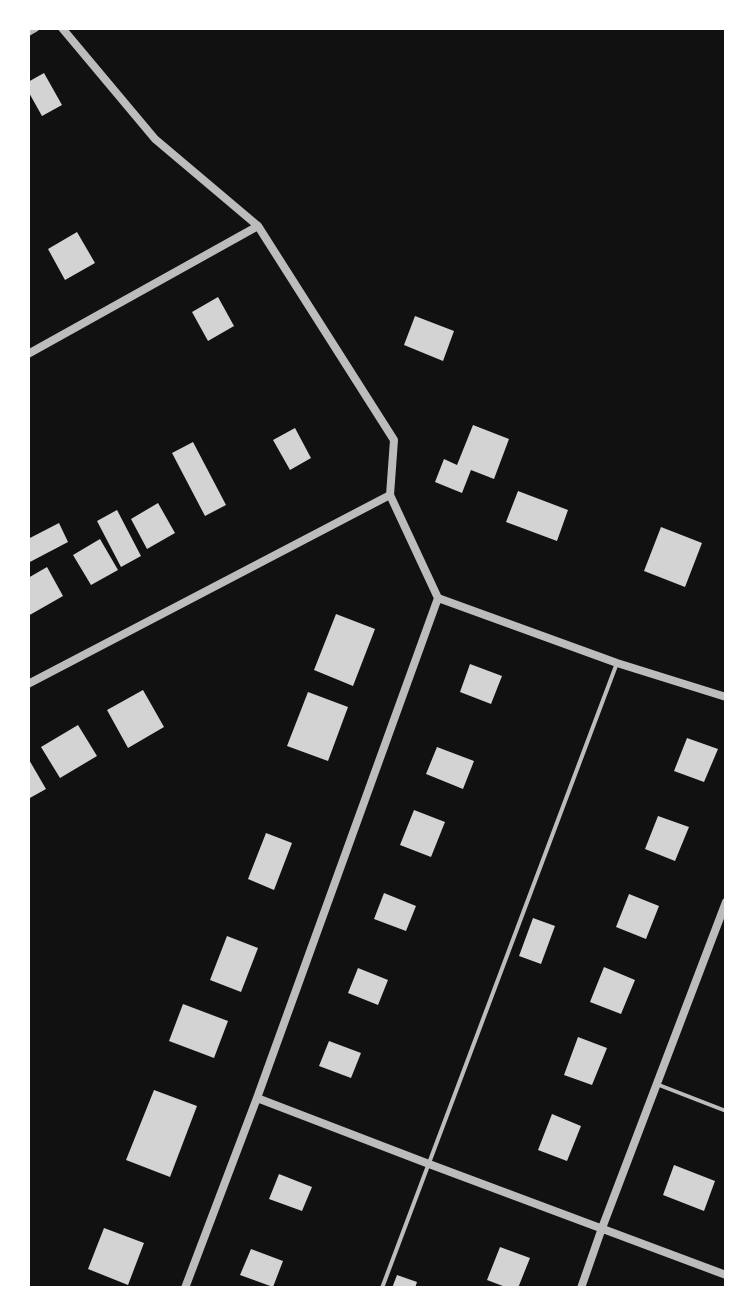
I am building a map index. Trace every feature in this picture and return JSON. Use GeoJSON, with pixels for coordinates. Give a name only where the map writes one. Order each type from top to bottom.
{"type":"FeatureCollection","features":[{"type":"Feature","properties":{"kind":"street"},"geometry":{"type":"LineString","coordinates":[[28,32],[35,28]]}},
{"type":"Feature","properties":{"kind":"street"},"geometry":{"type":"LineString","coordinates":[[62,28],[155,139],[258,226],[394,440],[390,495],[438,598],[185,1288]]}},
{"type":"Feature","properties":{"kind":"street"},"geometry":{"type":"LineString","coordinates":[[28,354],[258,226]]}},
{"type":"Feature","properties":{"kind":"street"},"geometry":{"type":"LineString","coordinates":[[28,684],[390,495]]}},
{"type":"Feature","properties":{"kind":"street"},"geometry":{"type":"LineString","coordinates":[[438,598],[617,663],[726,697]]}},
{"type":"Feature","properties":{"kind":"street"},"geometry":{"type":"LineString","coordinates":[[581,1288],[726,902]]}},
{"type":"Feature","properties":{"kind":"street"},"geometry":{"type":"LineString","coordinates":[[715,930],[726,935]]}},
{"type":"Feature","properties":{"kind":"street"},"geometry":{"type":"LineString","coordinates":[[257,1098],[726,1275]]}},
{"type":"Feature","properties":{"kind":"lane"},"geometry":{"type":"LineString","coordinates":[[382,1288],[617,663]]}},
{"type":"Feature","properties":{"kind":"lane"},"geometry":{"type":"LineString","coordinates":[[656,1084],[726,1111]]}},
{"type":"Feature","properties":{"kind":"building"},"geometry":{"type":"Polygon","coordinates":[[[44,73],[62,105],[42,116],[28,91],[28,82],[44,73]]]}},
{"type":"Feature","properties":{"kind":"building"},"geometry":{"type":"Polygon","coordinates":[[[77,232],[95,263],[65,280],[48,249],[77,232]]]}},
{"type":"Feature","properties":{"kind":"building"},"geometry":{"type":"Polygon","coordinates":[[[218,297],[234,326],[208,341],[192,312],[218,297]]]}},
{"type":"Feature","properties":{"kind":"building"},"geometry":{"type":"Polygon","coordinates":[[[415,316],[454,331],[443,361],[404,345],[415,316]]]}},
{"type":"Feature","properties":{"kind":"building"},"geometry":{"type":"Polygon","coordinates":[[[473,425],[509,439],[494,479],[471,470],[462,493],[435,482],[444,459],[457,465],[473,425]]]}},
{"type":"Feature","properties":{"kind":"building"},"geometry":{"type":"Polygon","coordinates":[[[295,428],[311,458],[290,470],[273,440],[295,428]]]}},
{"type":"Feature","properties":{"kind":"building"},"geometry":{"type":"Polygon","coordinates":[[[193,442],[226,505],[205,516],[172,453],[193,442]]]}},
{"type":"Feature","properties":{"kind":"building"},"geometry":{"type":"Polygon","coordinates":[[[518,491],[568,510],[557,541],[506,522],[518,491]]]}},
{"type":"Feature","properties":{"kind":"building"},"geometry":{"type":"Polygon","coordinates":[[[158,503],[175,533],[147,549],[131,519],[158,503]]]}},
{"type":"Feature","properties":{"kind":"building"},"geometry":{"type":"Polygon","coordinates":[[[117,510],[141,556],[121,567],[97,521],[117,510]]]}},
{"type":"Feature","properties":{"kind":"building"},"geometry":{"type":"Polygon","coordinates":[[[59,523],[68,542],[28,563],[28,539],[59,523]]]}},
{"type":"Feature","properties":{"kind":"building"},"geometry":{"type":"Polygon","coordinates":[[[661,527],[702,543],[685,587],[644,571],[661,527]]]}},
{"type":"Feature","properties":{"kind":"building"},"geometry":{"type":"Polygon","coordinates":[[[100,539],[118,570],[91,585],[73,555],[100,539]]]}},
{"type":"Feature","properties":{"kind":"building"},"geometry":{"type":"Polygon","coordinates":[[[47,567],[63,596],[28,616],[28,578],[47,567]]]}},
{"type":"Feature","properties":{"kind":"building"},"geometry":{"type":"Polygon","coordinates":[[[336,614],[375,629],[353,686],[314,670],[336,614]]]}},
{"type":"Feature","properties":{"kind":"building"},"geometry":{"type":"Polygon","coordinates":[[[470,664],[502,676],[491,704],[460,692],[470,664]]]}},
{"type":"Feature","properties":{"kind":"building"},"geometry":{"type":"Polygon","coordinates":[[[143,690],[164,727],[128,748],[107,710],[143,690]]]}},
{"type":"Feature","properties":{"kind":"building"},"geometry":{"type":"Polygon","coordinates":[[[308,692],[348,707],[328,761],[287,746],[308,692]]]}},
{"type":"Feature","properties":{"kind":"building"},"geometry":{"type":"Polygon","coordinates":[[[78,725],[97,756],[60,778],[41,747],[78,725]]]}},
{"type":"Feature","properties":{"kind":"building"},"geometry":{"type":"Polygon","coordinates":[[[687,738],[718,749],[704,782],[674,771],[687,738]]]}},
{"type":"Feature","properties":{"kind":"building"},"geometry":{"type":"Polygon","coordinates":[[[437,747],[474,761],[463,789],[426,774],[437,747]]]}},
{"type":"Feature","properties":{"kind":"building"},"geometry":{"type":"Polygon","coordinates":[[[28,758],[46,789],[28,799],[28,758]]]}},
{"type":"Feature","properties":{"kind":"building"},"geometry":{"type":"Polygon","coordinates":[[[414,810],[445,822],[431,857],[400,845],[414,810]]]}},
{"type":"Feature","properties":{"kind":"building"},"geometry":{"type":"Polygon","coordinates":[[[658,816],[689,827],[675,861],[645,849],[658,816]]]}},
{"type":"Feature","properties":{"kind":"building"},"geometry":{"type":"Polygon","coordinates":[[[266,833],[292,843],[274,890],[248,879],[266,833]]]}},
{"type":"Feature","properties":{"kind":"building"},"geometry":{"type":"Polygon","coordinates":[[[384,893],[416,906],[406,931],[374,919],[384,893]]]}},
{"type":"Feature","properties":{"kind":"building"},"geometry":{"type":"Polygon","coordinates":[[[629,894],[659,906],[646,939],[616,927],[629,894]]]}},
{"type":"Feature","properties":{"kind":"building"},"geometry":{"type":"Polygon","coordinates":[[[533,918],[555,926],[541,964],[519,956],[533,918]]]}},
{"type":"Feature","properties":{"kind":"building"},"geometry":{"type":"Polygon","coordinates":[[[227,936],[258,948],[241,992],[210,980],[227,936]]]}},
{"type":"Feature","properties":{"kind":"building"},"geometry":{"type":"Polygon","coordinates":[[[604,967],[635,980],[621,1014],[590,1002],[604,967]]]}},
{"type":"Feature","properties":{"kind":"building"},"geometry":{"type":"Polygon","coordinates":[[[358,968],[388,980],[378,1005],[348,993],[358,968]]]}},
{"type":"Feature","properties":{"kind":"building"},"geometry":{"type":"Polygon","coordinates":[[[183,1004],[228,1021],[214,1058],[169,1041],[183,1004]]]}},
{"type":"Feature","properties":{"kind":"building"},"geometry":{"type":"Polygon","coordinates":[[[578,1037],[607,1048],[592,1085],[564,1075],[578,1037]]]}},
{"type":"Feature","properties":{"kind":"building"},"geometry":{"type":"Polygon","coordinates":[[[329,1041],[361,1053],[351,1078],[319,1066],[329,1041]]]}},
{"type":"Feature","properties":{"kind":"building"},"geometry":{"type":"Polygon","coordinates":[[[154,1090],[197,1106],[170,1177],[126,1160],[154,1090]]]}},
{"type":"Feature","properties":{"kind":"building"},"geometry":{"type":"Polygon","coordinates":[[[552,1114],[581,1126],[567,1161],[538,1150],[552,1114]]]}},
{"type":"Feature","properties":{"kind":"building"},"geometry":{"type":"Polygon","coordinates":[[[674,1165],[715,1181],[704,1211],[663,1195],[674,1165]]]}},
{"type":"Feature","properties":{"kind":"building"},"geometry":{"type":"Polygon","coordinates":[[[279,1174],[312,1187],[302,1211],[269,1199],[279,1174]]]}},
{"type":"Feature","properties":{"kind":"building"},"geometry":{"type":"Polygon","coordinates":[[[104,1228],[144,1243],[128,1285],[88,1269],[104,1228]]]}},
{"type":"Feature","properties":{"kind":"building"},"geometry":{"type":"Polygon","coordinates":[[[500,1247],[530,1258],[518,1288],[508,1288],[487,1280],[500,1247]]]}},
{"type":"Feature","properties":{"kind":"building"},"geometry":{"type":"Polygon","coordinates":[[[251,1249],[283,1261],[273,1287],[240,1275],[251,1249]]]}},
{"type":"Feature","properties":{"kind":"building"},"geometry":{"type":"Polygon","coordinates":[[[397,1275],[417,1282],[415,1288],[392,1288],[397,1275]]]}}]}
